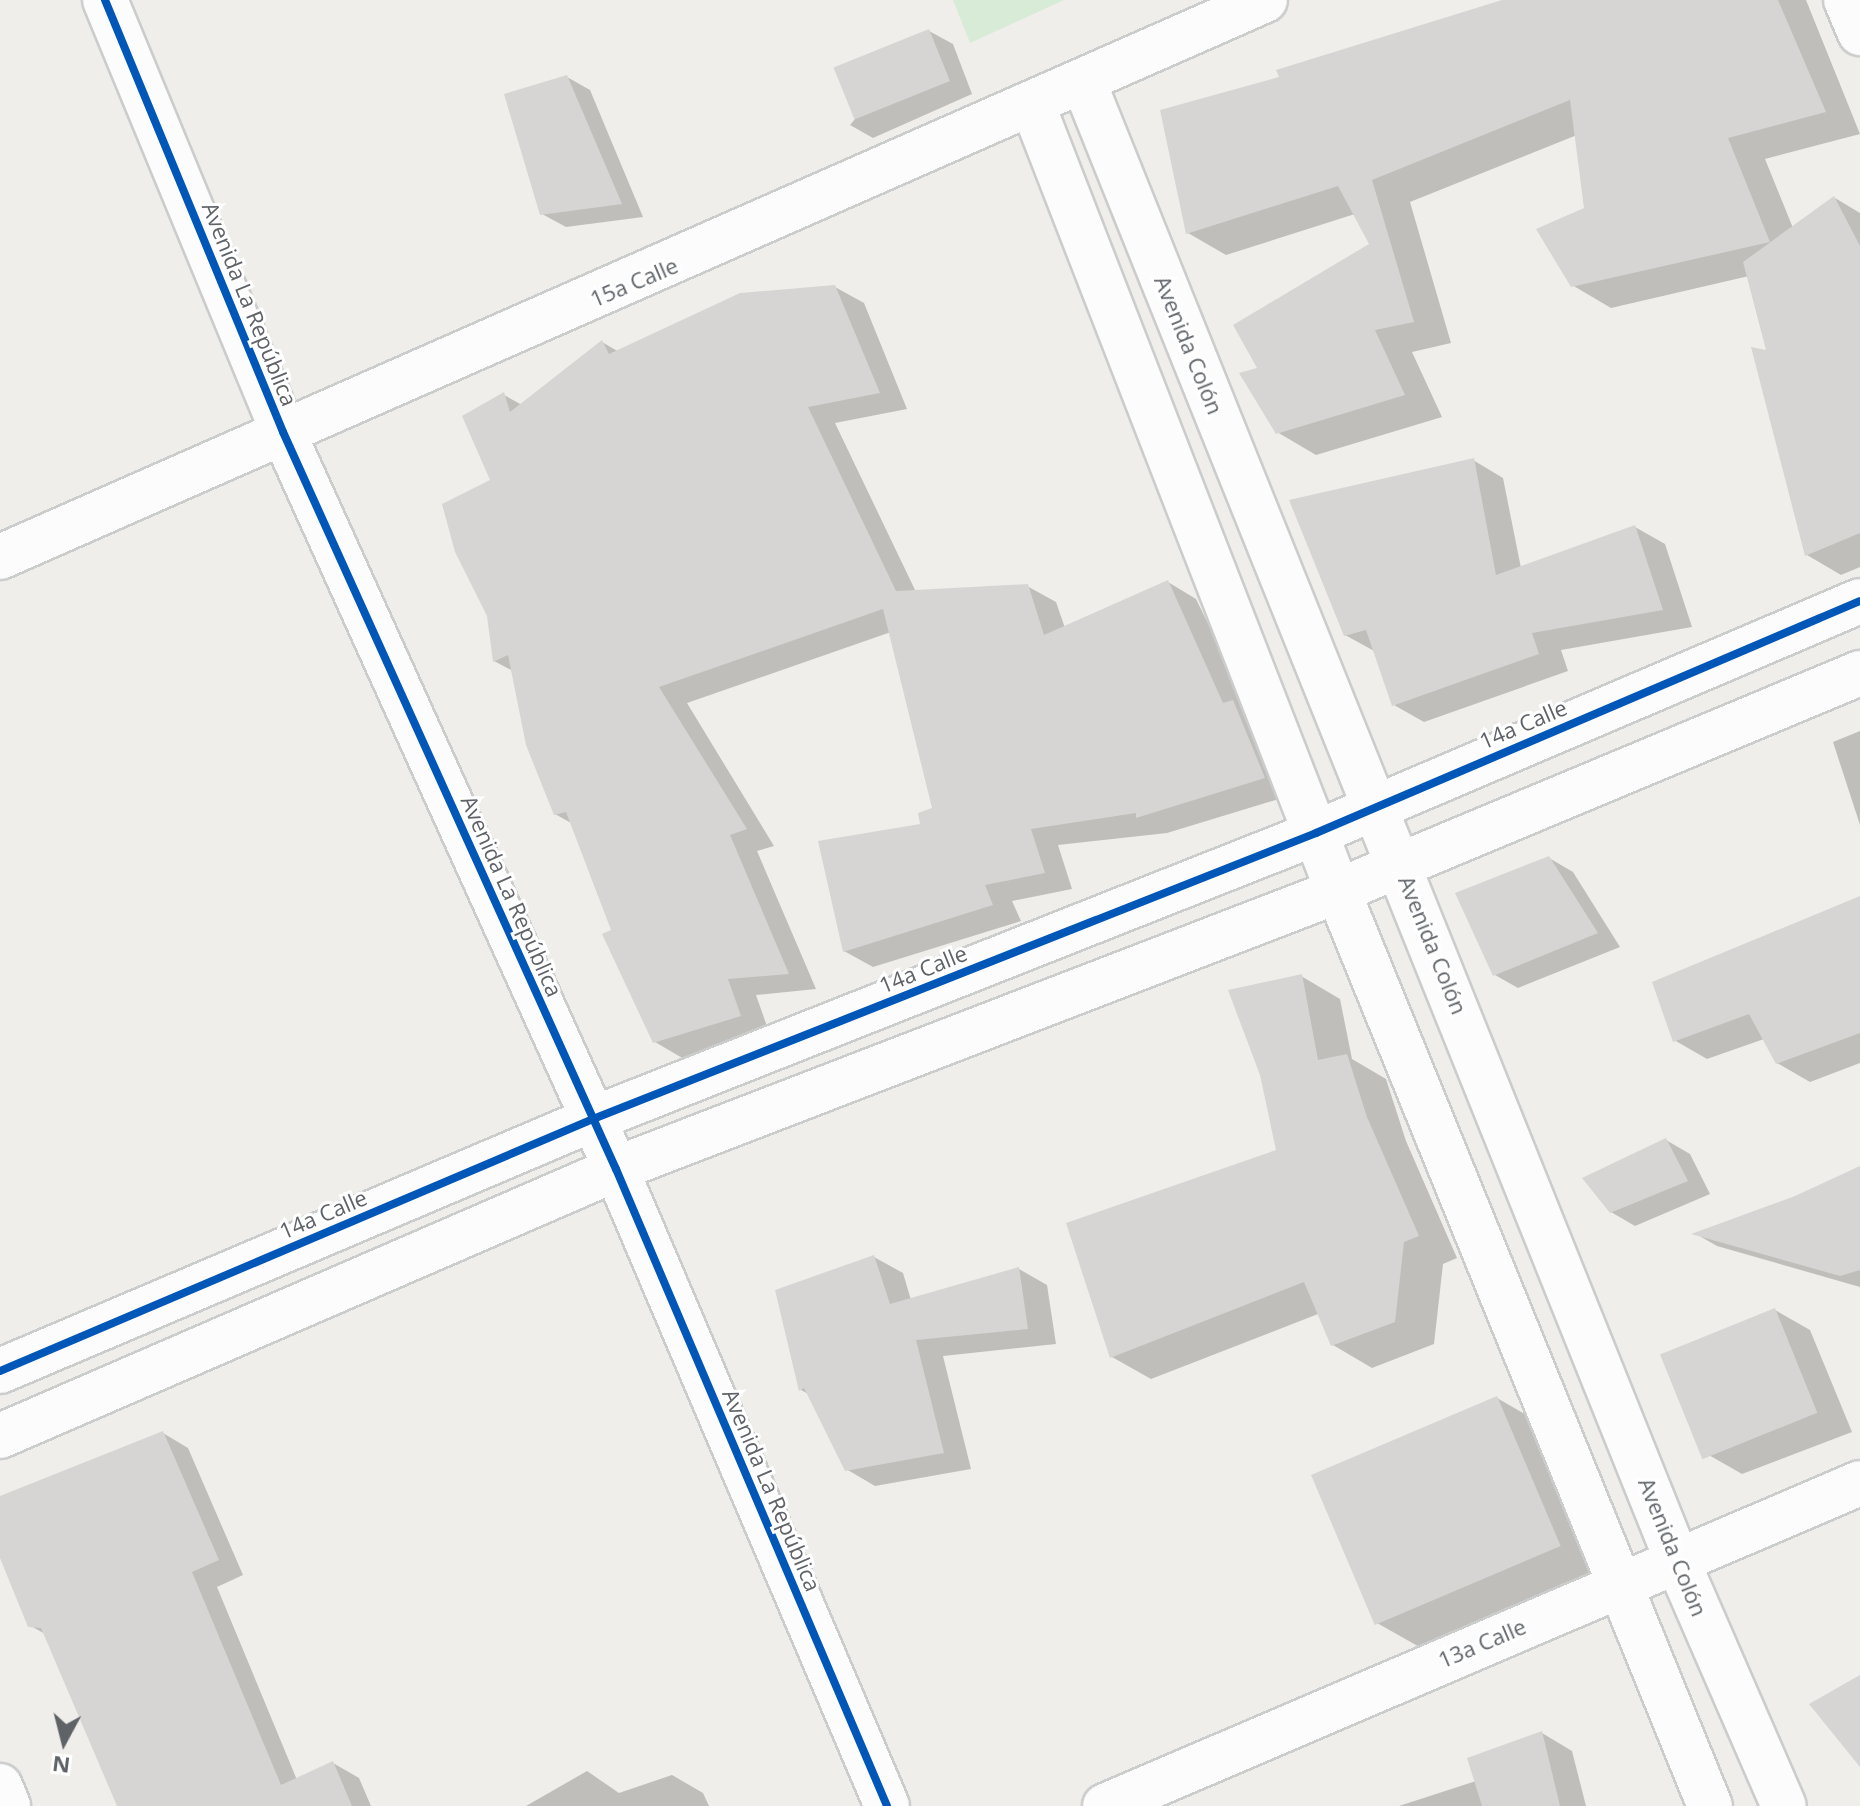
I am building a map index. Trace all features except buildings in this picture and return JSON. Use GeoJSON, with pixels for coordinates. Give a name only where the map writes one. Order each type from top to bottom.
{"type":"FeatureCollection","features":[{"type":"Feature","properties":{"kind":"street","name":"Avenida La República"},"geometry":{"type":"LineString","coordinates":[[105,0],[283,432],[616,1169],[887,1806]]}},
{"type":"Feature","properties":{"kind":"street","name":"15a Calle"},"geometry":{"type":"LineString","coordinates":[[0,557],[1033,106],[1265,0]]}},
{"type":"Feature","properties":{"kind":"street"},"geometry":{"type":"LineString","coordinates":[[1846,0],[1860,33]]}},
{"type":"Feature","properties":{"kind":"street","name":"Avenida Colón"},"geometry":{"type":"LineString","coordinates":[[1084,83],[1676,1558],[1784,1806]]}},
{"type":"Feature","properties":{"kind":"street"},"geometry":{"type":"LineString","coordinates":[[1033,106],[1338,891],[1617,1585],[1710,1806]]}},
{"type":"Feature","properties":{"kind":"street","name":"14a Calle"},"geometry":{"type":"LineString","coordinates":[[0,1371],[593,1119],[1316,833],[1860,601]]}},
{"type":"Feature","properties":{"kind":"street"},"geometry":{"type":"LineString","coordinates":[[0,1436],[616,1169],[1338,891],[1860,673]]}},
{"type":"Feature","properties":{"kind":"street","name":"13a Calle"},"geometry":{"type":"LineString","coordinates":[[1105,1806],[1676,1558],[1860,1483]]}},
{"type":"Feature","properties":{"kind":"street"},"geometry":{"type":"LineString","coordinates":[[0,1786],[8,1806]]}},
{"type":"Feature","properties":{"kind":"green space"},"geometry":{"type":"Polygon","coordinates":[[[953,0],[1064,0],[970,43],[953,0]]]}},
{"type":"Feature","properties":{"kind":"cycle path"},"geometry":{"type":"LineString","coordinates":[[105,0],[283,432],[616,1169],[887,1806]]}},
{"type":"Feature","properties":{"kind":"cycle path"},"geometry":{"type":"LineString","coordinates":[[0,1371],[593,1119],[1316,833],[1860,601]]}}]}
